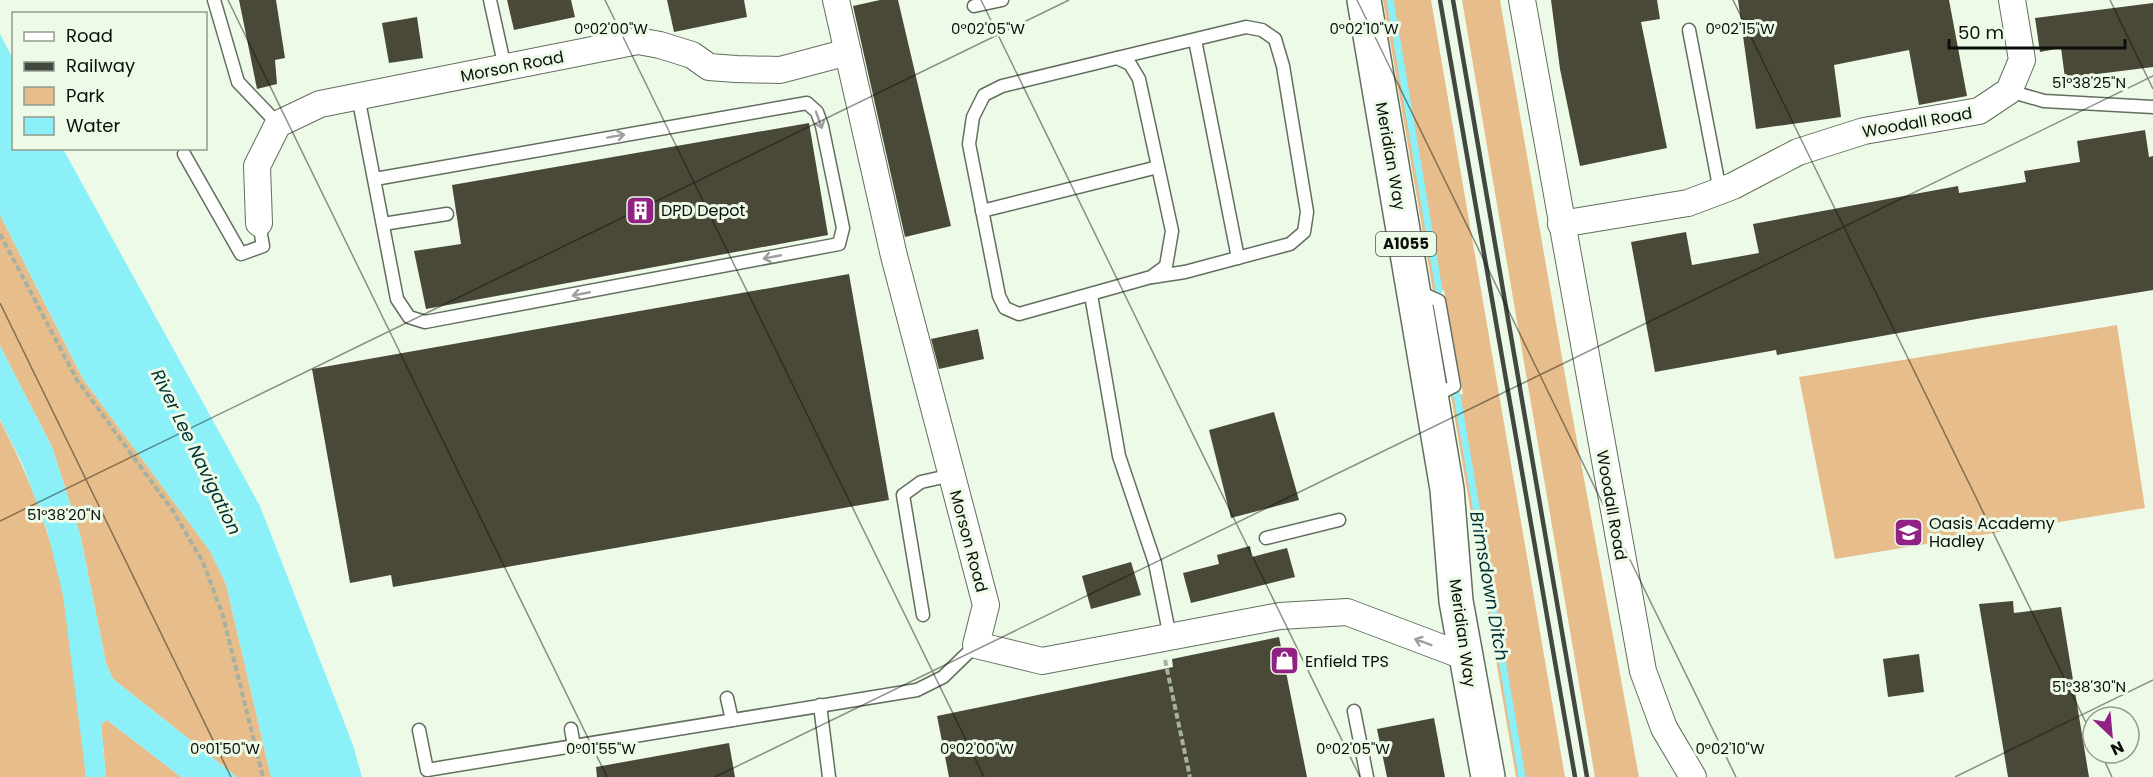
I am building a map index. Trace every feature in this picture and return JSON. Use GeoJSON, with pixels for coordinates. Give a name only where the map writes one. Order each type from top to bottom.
{"type":"FeatureCollection","features":[{"type":"Feature","properties":{"kind":"main road","name":"Meridian Way"},"geometry":{"type":"LineString","coordinates":[[1364,0],[1447,489],[1456,601],[1488,777]]}},
{"type":"Feature","properties":{"kind":"main road","name":"Meridian Way"},"geometry":{"type":"LineString","coordinates":[[1447,489],[1476,599],[1499,732],[1504,777]]}},
{"type":"Feature","properties":{"kind":"street","name":"Morson Road"},"geometry":{"type":"LineString","coordinates":[[836,0],[894,256],[986,604],[975,645]]}},
{"type":"Feature","properties":{"kind":"street","name":"Woodall Road"},"geometry":{"type":"LineString","coordinates":[[1522,0],[1643,671],[1664,728],[1693,777]]}},
{"type":"Feature","properties":{"kind":"street"},"geometry":{"type":"LineString","coordinates":[[2009,91],[2022,60],[2012,0]]}},
{"type":"Feature","properties":{"kind":"street","name":"Morson Road"},"geometry":{"type":"LineString","coordinates":[[278,124],[320,104],[638,41],[660,45],[692,56],[709,67],[736,69],[780,70],[848,52]]}},
{"type":"Feature","properties":{"kind":"street","name":"Woodall Road"},"geometry":{"type":"LineString","coordinates":[[1561,224],[1688,203],[1720,191],[1798,152],[1864,131],[1979,111],[2009,91]]}},
{"type":"Feature","properties":{"kind":"street"},"geometry":{"type":"LineString","coordinates":[[259,223],[257,166],[278,124]]}},
{"type":"Feature","properties":{"kind":"street"},"geometry":{"type":"LineString","coordinates":[[975,645],[1042,661],[1167,649],[1280,616],[1347,612],[1466,657]]}},
{"type":"Feature","properties":{"kind":"lane"},"geometry":{"type":"LineString","coordinates":[[214,0],[238,82],[278,124]]}},
{"type":"Feature","properties":{"kind":"lane"},"geometry":{"type":"LineString","coordinates":[[490,0],[505,68]]}},
{"type":"Feature","properties":{"kind":"lane"},"geometry":{"type":"LineString","coordinates":[[974,6],[1002,0]]}},
{"type":"Feature","properties":{"kind":"lane"},"geometry":{"type":"LineString","coordinates":[[1246,27],[1262,30],[1275,39],[1283,66],[1307,212],[1304,232],[1290,244],[1185,272],[1151,277],[1018,314],[1005,308],[999,296],[969,144],[973,117],[984,95],[1002,86],[1195,40],[1246,27]]}},
{"type":"Feature","properties":{"kind":"lane"},"geometry":{"type":"LineString","coordinates":[[1689,30],[1720,191]]}},
{"type":"Feature","properties":{"kind":"lane"},"geometry":{"type":"LineString","coordinates":[[1195,40],[1238,258]]}},
{"type":"Feature","properties":{"kind":"lane"},"geometry":{"type":"LineString","coordinates":[[1117,58],[1130,64],[1139,79],[1172,231],[1166,266],[1151,277]]}},
{"type":"Feature","properties":{"kind":"lane"},"geometry":{"type":"LineString","coordinates":[[2009,91],[2044,101],[2153,107]]}},
{"type":"Feature","properties":{"kind":"lane"},"geometry":{"type":"LineString","coordinates":[[358,96],[397,298],[409,317],[424,322],[839,244],[843,228],[822,126],[817,112],[807,103],[375,179]]}},
{"type":"Feature","properties":{"kind":"lane"},"geometry":{"type":"LineString","coordinates":[[184,154],[241,254],[263,246],[259,223]]}},
{"type":"Feature","properties":{"kind":"lane"},"geometry":{"type":"LineString","coordinates":[[982,211],[1158,167]]}},
{"type":"Feature","properties":{"kind":"lane"},"geometry":{"type":"LineString","coordinates":[[382,224],[447,214]]}},
{"type":"Feature","properties":{"kind":"lane"},"geometry":{"type":"LineString","coordinates":[[1090,295],[1119,456],[1155,563],[1167,649]]}},
{"type":"Feature","properties":{"kind":"lane"},"geometry":{"type":"LineString","coordinates":[[923,615],[903,495],[921,482],[952,475]]}},
{"type":"Feature","properties":{"kind":"lane"},"geometry":{"type":"LineString","coordinates":[[1266,538],[1339,520]]}},
{"type":"Feature","properties":{"kind":"lane"},"geometry":{"type":"LineString","coordinates":[[419,730],[427,770],[446,772],[574,746],[917,690],[943,677],[975,645]]}},
{"type":"Feature","properties":{"kind":"lane"},"geometry":{"type":"LineString","coordinates":[[727,698],[732,720]]}},
{"type":"Feature","properties":{"kind":"lane"},"geometry":{"type":"LineString","coordinates":[[820,705],[829,777]]}},
{"type":"Feature","properties":{"kind":"lane"},"geometry":{"type":"LineString","coordinates":[[1354,711],[1367,777]]}},
{"type":"Feature","properties":{"kind":"lane"},"geometry":{"type":"LineString","coordinates":[[571,729],[574,746]]}},
{"type":"Feature","properties":{"kind":"path"},"geometry":{"type":"LineString","coordinates":[[0,234],[77,380],[173,511],[203,562],[223,616],[263,777]]}},
{"type":"Feature","properties":{"kind":"path"},"geometry":{"type":"LineString","coordinates":[[1167,649],[1190,777]]}},
{"type":"Feature","properties":{"kind":"green space"},"geometry":{"type":"Polygon","coordinates":[[[1383,0],[1431,0],[1565,777],[1516,777],[1451,396],[1463,394],[1444,290],[1433,291],[1383,0]]]}},
{"type":"Feature","properties":{"kind":"green space"},"geometry":{"type":"Polygon","coordinates":[[[1462,0],[1500,0],[1568,392],[1639,777],[1595,777],[1462,0]]]}},
{"type":"Feature","properties":{"kind":"green space"},"geometry":{"type":"Polygon","coordinates":[[[0,215],[83,379],[210,551],[226,584],[271,777],[237,777],[113,679],[106,663],[80,534],[52,447],[0,346],[0,215]]]}},
{"type":"Feature","properties":{"kind":"green space"},"geometry":{"type":"Polygon","coordinates":[[[2117,325],[2145,508],[1835,559],[1799,377],[2117,325]]]}},
{"type":"Feature","properties":{"kind":"green space"},"geometry":{"type":"Polygon","coordinates":[[[0,420],[31,487],[55,559],[73,652],[86,777],[0,777],[0,420]]]}},
{"type":"Feature","properties":{"kind":"green space"},"geometry":{"type":"Polygon","coordinates":[[[107,720],[181,777],[106,777],[101,724],[107,720]]]}},
{"type":"Feature","properties":{"kind":"water","name":"River Lee Navigation"},"geometry":{"type":"Polygon","coordinates":[[[0,34],[12,57],[12,150],[64,150],[260,506],[353,745],[362,777],[271,777],[226,584],[210,551],[83,379],[0,215],[0,34]]]}},
{"type":"Feature","properties":{"kind":"water"},"geometry":{"type":"Polygon","coordinates":[[[0,346],[52,447],[80,534],[106,663],[113,679],[237,777],[181,777],[107,720],[101,724],[106,777],[86,777],[63,595],[47,530],[22,463],[0,419],[0,346]]]}},
{"type":"Feature","properties":{"kind":"building"},"geometry":{"type":"Polygon","coordinates":[[[239,0],[276,0],[285,58],[275,60],[277,84],[257,89],[239,0]]]}},
{"type":"Feature","properties":{"kind":"building"},"geometry":{"type":"Polygon","coordinates":[[[507,0],[571,0],[575,17],[514,30],[507,0]]]}},
{"type":"Feature","properties":{"kind":"building"},"geometry":{"type":"Polygon","coordinates":[[[667,0],[744,0],[747,17],[674,32],[667,0]]]}},
{"type":"Feature","properties":{"kind":"building"},"geometry":{"type":"Polygon","coordinates":[[[880,0],[898,0],[951,226],[905,237],[853,6],[880,0]]]}},
{"type":"Feature","properties":{"kind":"building"},"geometry":{"type":"Polygon","coordinates":[[[1551,0],[1657,0],[1660,19],[1641,22],[1667,148],[1580,166],[1560,69],[1551,0]]]}},
{"type":"Feature","properties":{"kind":"building"},"geometry":{"type":"Polygon","coordinates":[[[1738,0],[1949,0],[1967,96],[1919,105],[1909,50],[1834,65],[1841,117],[1756,129],[1738,0]]]}},
{"type":"Feature","properties":{"kind":"building"},"geometry":{"type":"Polygon","coordinates":[[[2153,3],[2153,67],[2065,78],[2061,48],[2040,52],[2035,18],[2153,3]]]}},
{"type":"Feature","properties":{"kind":"building"},"geometry":{"type":"Polygon","coordinates":[[[417,17],[423,58],[389,63],[382,23],[417,17]]]}},
{"type":"Feature","properties":{"kind":"building","name":"DPD Depot"},"geometry":{"type":"Polygon","coordinates":[[[809,123],[828,235],[426,309],[414,251],[461,244],[452,185],[809,123]]]}},
{"type":"Feature","properties":{"kind":"building"},"geometry":{"type":"Polygon","coordinates":[[[2145,130],[2149,157],[2153,156],[2153,290],[1777,355],[1776,350],[1655,372],[1631,242],[1686,232],[1692,265],[1759,253],[1753,224],[1958,186],[1959,193],[2026,182],[2024,171],[2080,162],[2077,141],[2145,130]]]}},
{"type":"Feature","properties":{"kind":"building"},"geometry":{"type":"Polygon","coordinates":[[[849,274],[889,500],[393,587],[391,575],[350,583],[312,369],[849,274]]]}},
{"type":"Feature","properties":{"kind":"building"},"geometry":{"type":"Polygon","coordinates":[[[978,329],[984,359],[939,369],[931,339],[978,329]]]}},
{"type":"Feature","properties":{"kind":"building"},"geometry":{"type":"Polygon","coordinates":[[[1274,412],[1299,500],[1231,518],[1209,430],[1274,412]]]}},
{"type":"Feature","properties":{"kind":"building"},"geometry":{"type":"Polygon","coordinates":[[[1250,546],[1252,557],[1287,548],[1295,577],[1191,603],[1183,573],[1219,564],[1217,555],[1250,546]]]}},
{"type":"Feature","properties":{"kind":"building"},"geometry":{"type":"Polygon","coordinates":[[[1131,562],[1141,595],[1091,609],[1082,576],[1131,562]]]}},
{"type":"Feature","properties":{"kind":"building"},"geometry":{"type":"Polygon","coordinates":[[[2013,601],[2014,613],[2061,607],[2081,728],[2081,765],[2087,765],[2089,777],[2008,777],[1979,604],[2013,601]]]}},
{"type":"Feature","properties":{"kind":"building"},"geometry":{"type":"Polygon","coordinates":[[[1279,637],[1307,777],[949,777],[937,716],[1173,667],[1172,659],[1279,637]]]}},
{"type":"Feature","properties":{"kind":"building"},"geometry":{"type":"Polygon","coordinates":[[[1919,654],[1924,692],[1888,697],[1883,659],[1919,654]]]}},
{"type":"Feature","properties":{"kind":"building"},"geometry":{"type":"Polygon","coordinates":[[[1434,718],[1445,777],[1387,777],[1377,729],[1434,718]]]}},
{"type":"Feature","properties":{"kind":"building"},"geometry":{"type":"Polygon","coordinates":[[[729,743],[735,777],[597,777],[596,767],[729,743]]]}},
{"type":"Feature","properties":{"kind":"waterway","name":"Brimsdown Ditch"},"geometry":{"type":"LineString","coordinates":[[1390,0],[1439,290]]}},
{"type":"Feature","properties":{"kind":"waterway","name":"Brimsdown Ditch"},"geometry":{"type":"LineString","coordinates":[[1457,395],[1522,777]]}},
{"type":"Feature","properties":{"kind":"railway"},"geometry":{"type":"LineString","coordinates":[[1440,0],[1575,777]]}},
{"type":"Feature","properties":{"kind":"railway"},"geometry":{"type":"LineString","coordinates":[[1453,0],[1587,777]]}},
{"type":"Feature","properties":{"kind":"place","name":"DPD Depot"},"geometry":{"type":"Point","coordinates":[640,210]}},
{"type":"Feature","properties":{"kind":"place","name":"Oasis Academy Hadley"},"geometry":{"type":"Point","coordinates":[1908,532]}},
{"type":"Feature","properties":{"kind":"place","name":"Enfield TPS"},"geometry":{"type":"Point","coordinates":[1284,661]}}]}
